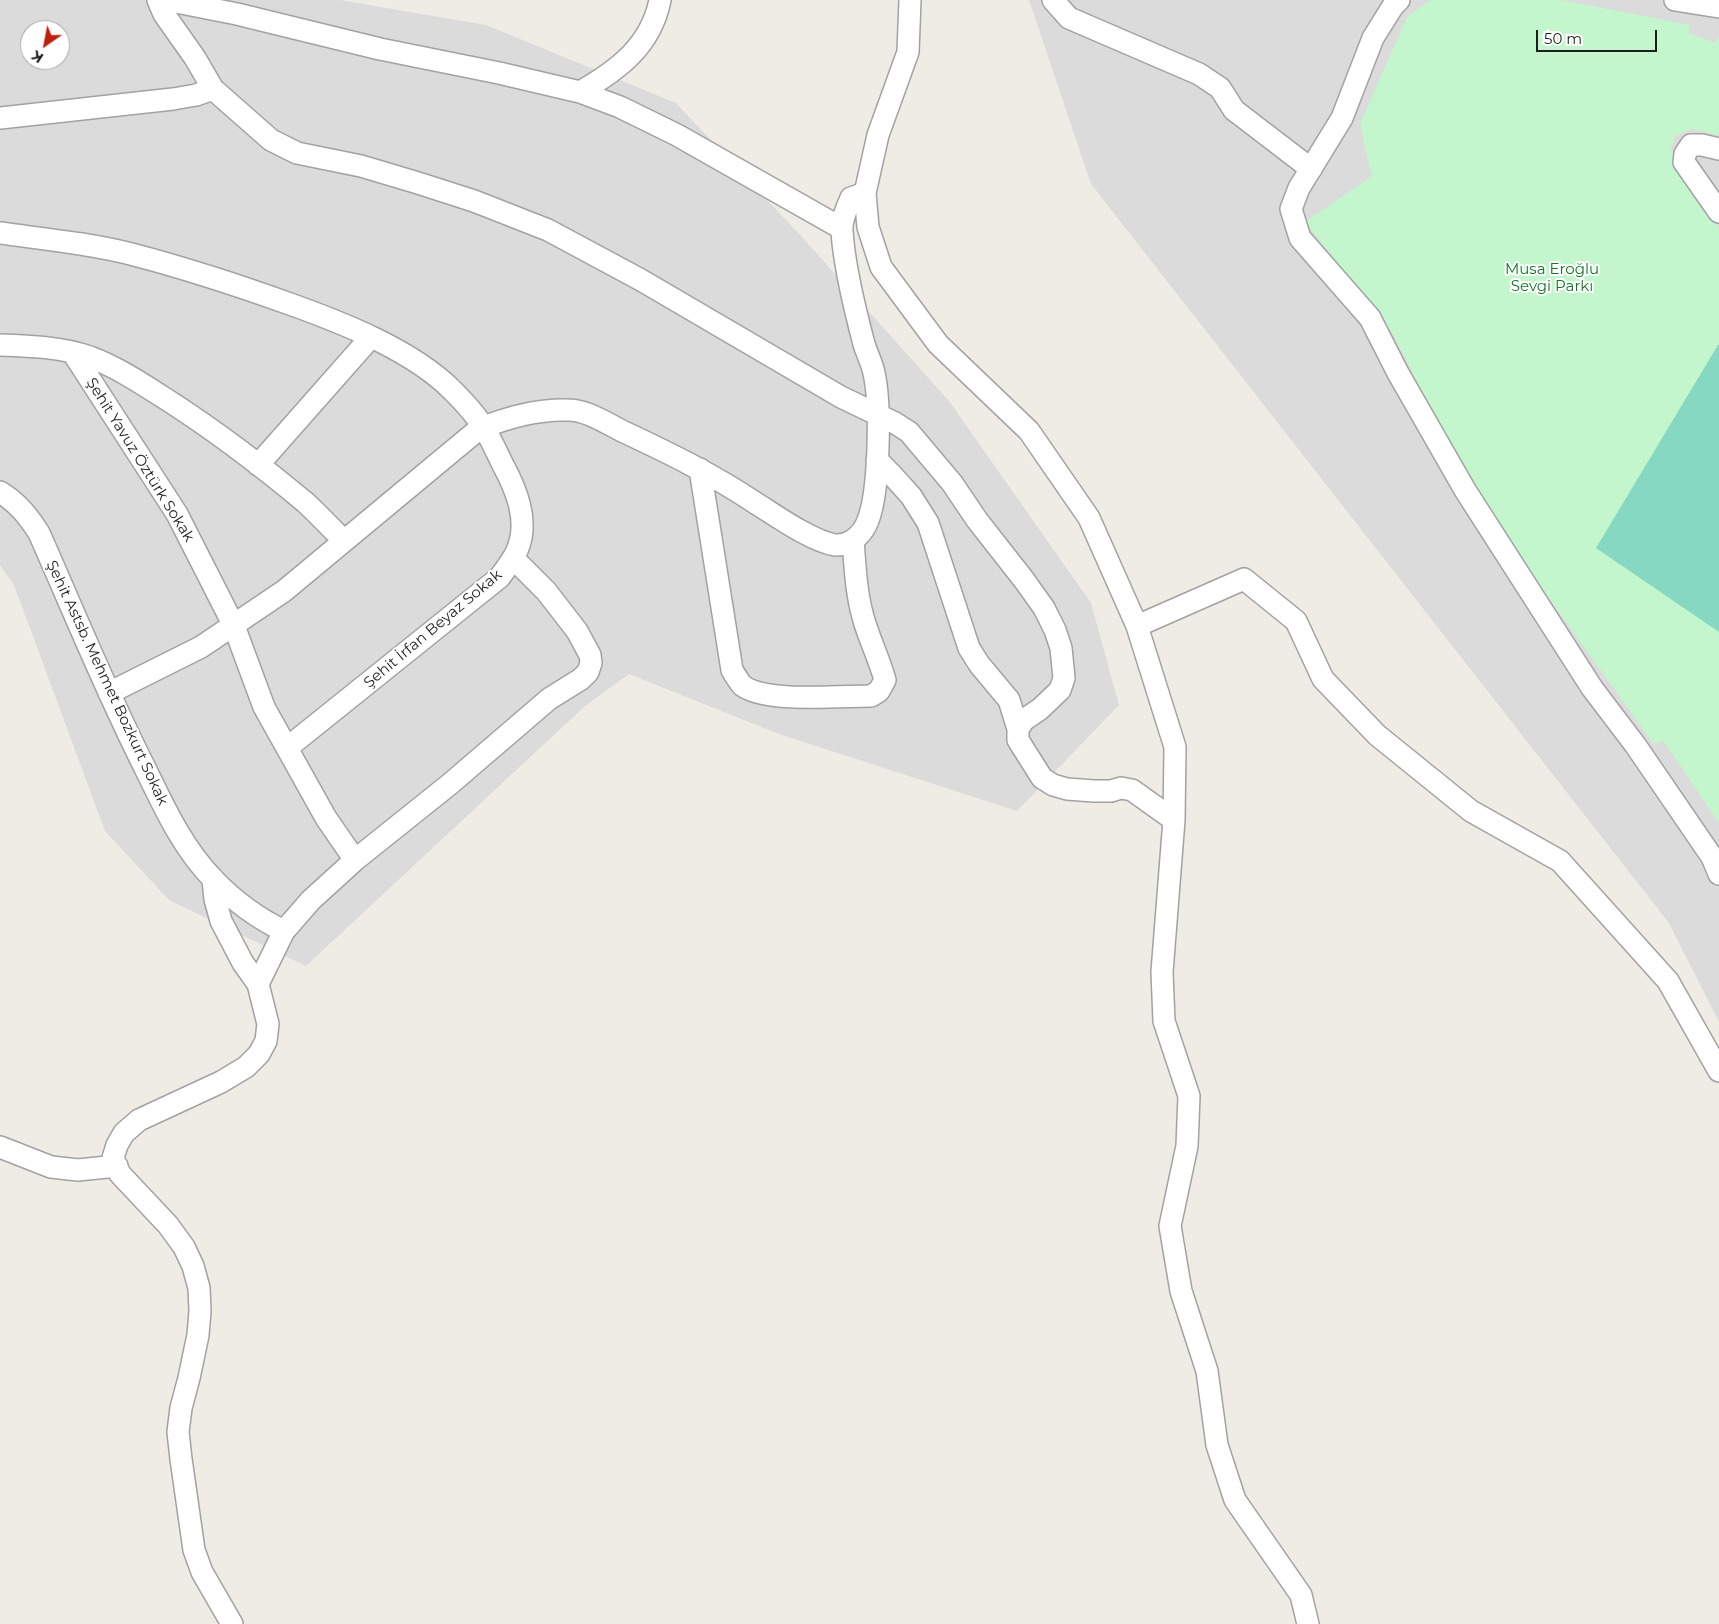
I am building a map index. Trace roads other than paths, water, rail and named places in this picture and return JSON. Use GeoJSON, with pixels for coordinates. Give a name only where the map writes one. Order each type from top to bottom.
{"type":"FeatureCollection","features":[{"type":"Feature","properties":{"kind":"street"},"geometry":{"type":"LineString","coordinates":[[158,0],[164,14],[195,58],[213,89],[271,140],[297,153],[361,166],[418,182],[474,201],[548,230],[641,280],[840,397],[895,423],[909,432],[952,483],[977,520],[1024,580],[1044,608],[1055,630],[1061,648],[1064,678],[1060,690],[1040,709],[1024,720],[1018,729]]}},
{"type":"Feature","properties":{"kind":"street"},"geometry":{"type":"LineString","coordinates":[[166,0],[237,14],[380,49],[499,73],[580,92],[620,107],[677,135],[841,228]]}},
{"type":"Feature","properties":{"kind":"street"},"geometry":{"type":"LineString","coordinates":[[580,92],[624,63],[636,50],[645,38],[660,0]]}},
{"type":"Feature","properties":{"kind":"street"},"geometry":{"type":"LineString","coordinates":[[910,0],[908,52],[878,136],[865,192],[868,227],[881,267],[938,344],[1029,431],[1089,518],[1137,626],[1175,747],[1174,820],[1162,972],[1164,1021],[1189,1096],[1187,1146],[1170,1226],[1181,1291],[1206,1371],[1217,1445],[1235,1500],[1301,1594],[1308,1624]]}},
{"type":"Feature","properties":{"kind":"street"},"geometry":{"type":"LineString","coordinates":[[1053,0],[1069,18],[1199,74],[1210,81],[1220,88],[1234,110],[1311,169]]}},
{"type":"Feature","properties":{"kind":"street"},"geometry":{"type":"LineString","coordinates":[[1399,0],[1393,6],[1373,38],[1342,118],[1299,188],[1291,209],[1300,238],[1370,318],[1398,373],[1466,490],[1592,688],[1636,746],[1712,857],[1719,874]]}},
{"type":"Feature","properties":{"kind":"street"},"geometry":{"type":"LineString","coordinates":[[1675,0],[1719,6]]}},
{"type":"Feature","properties":{"kind":"street"},"geometry":{"type":"LineString","coordinates":[[0,118],[173,99],[196,95],[213,89]]}},
{"type":"Feature","properties":{"kind":"street"},"geometry":{"type":"LineString","coordinates":[[1719,149],[1702,145],[1691,145],[1684,154],[1684,162],[1719,212]]}},
{"type":"Feature","properties":{"kind":"street"},"geometry":{"type":"LineString","coordinates":[[109,694],[201,647],[234,626],[284,592],[463,441],[484,427],[499,420],[521,414],[570,410],[592,416],[700,469],[781,520],[818,539],[835,544],[845,544],[853,540],[859,536],[866,525],[872,506],[877,460],[877,414],[874,374],[852,291],[841,228],[852,198],[865,192]]}},
{"type":"Feature","properties":{"kind":"street","name":"Şehit İrfan Beyaz Sokak"},"geometry":{"type":"LineString","coordinates":[[0,233],[130,254],[232,283],[325,316],[371,337],[424,367],[451,390],[484,427],[515,487],[519,505],[522,522],[521,537],[513,558],[500,577],[287,748]]}},
{"type":"Feature","properties":{"kind":"street"},"geometry":{"type":"LineString","coordinates":[[258,465],[371,337]]}},
{"type":"Feature","properties":{"kind":"street"},"geometry":{"type":"LineString","coordinates":[[0,345],[37,346],[88,356],[125,373],[200,421],[258,465],[307,504],[344,541]]}},
{"type":"Feature","properties":{"kind":"street","name":"Şehit Yavuz Öztürk Sokak"},"geometry":{"type":"LineString","coordinates":[[73,353],[177,514],[234,626],[264,707],[326,818],[355,860]]}},
{"type":"Feature","properties":{"kind":"street"},"geometry":{"type":"LineString","coordinates":[[877,460],[911,496],[928,523],[969,648],[979,664],[1009,700],[1018,729],[1018,740],[1042,778],[1053,785],[1067,789],[1111,791],[1121,788],[1132,790],[1174,820]]}},
{"type":"Feature","properties":{"kind":"street"},"geometry":{"type":"LineString","coordinates":[[700,469],[732,670],[742,685],[757,692],[783,696],[871,696],[879,691],[885,680],[881,663],[863,618],[857,591],[853,540]]}},
{"type":"Feature","properties":{"kind":"street","name":"Şehit Astsb. Mehmet Bozkurt Sokak"},"geometry":{"type":"LineString","coordinates":[[0,492],[16,502],[39,533],[125,728],[171,820],[195,858],[213,880],[247,910],[284,931]]}},
{"type":"Feature","properties":{"kind":"street"},"geometry":{"type":"LineString","coordinates":[[258,984],[284,931],[312,900],[355,860],[450,784],[549,698],[588,672],[591,663],[590,655],[577,631],[546,591],[513,558]]}},
{"type":"Feature","properties":{"kind":"street"},"geometry":{"type":"LineString","coordinates":[[1137,626],[1244,579],[1296,621],[1323,679],[1377,735],[1471,811],[1560,861],[1668,981],[1719,1071]]}},
{"type":"Feature","properties":{"kind":"street"},"geometry":{"type":"LineString","coordinates":[[213,880],[215,899],[221,921],[243,963],[258,984],[268,1024],[266,1041],[258,1054],[246,1067],[221,1082],[139,1120],[124,1133],[117,1145],[113,1158],[120,1174],[168,1225],[184,1246],[193,1266],[199,1288],[198,1335],[190,1378],[181,1408],[178,1432],[194,1550],[202,1572],[232,1624]]}},
{"type":"Feature","properties":{"kind":"street"},"geometry":{"type":"LineString","coordinates":[[0,1148],[51,1167],[78,1170],[117,1166]]}},
{"type":"Feature","properties":{"kind":"park label","name":"Musa Eroğlu Sevgi Parkı"},"geometry":{"type":"Point","coordinates":[1552,278]}}]}
